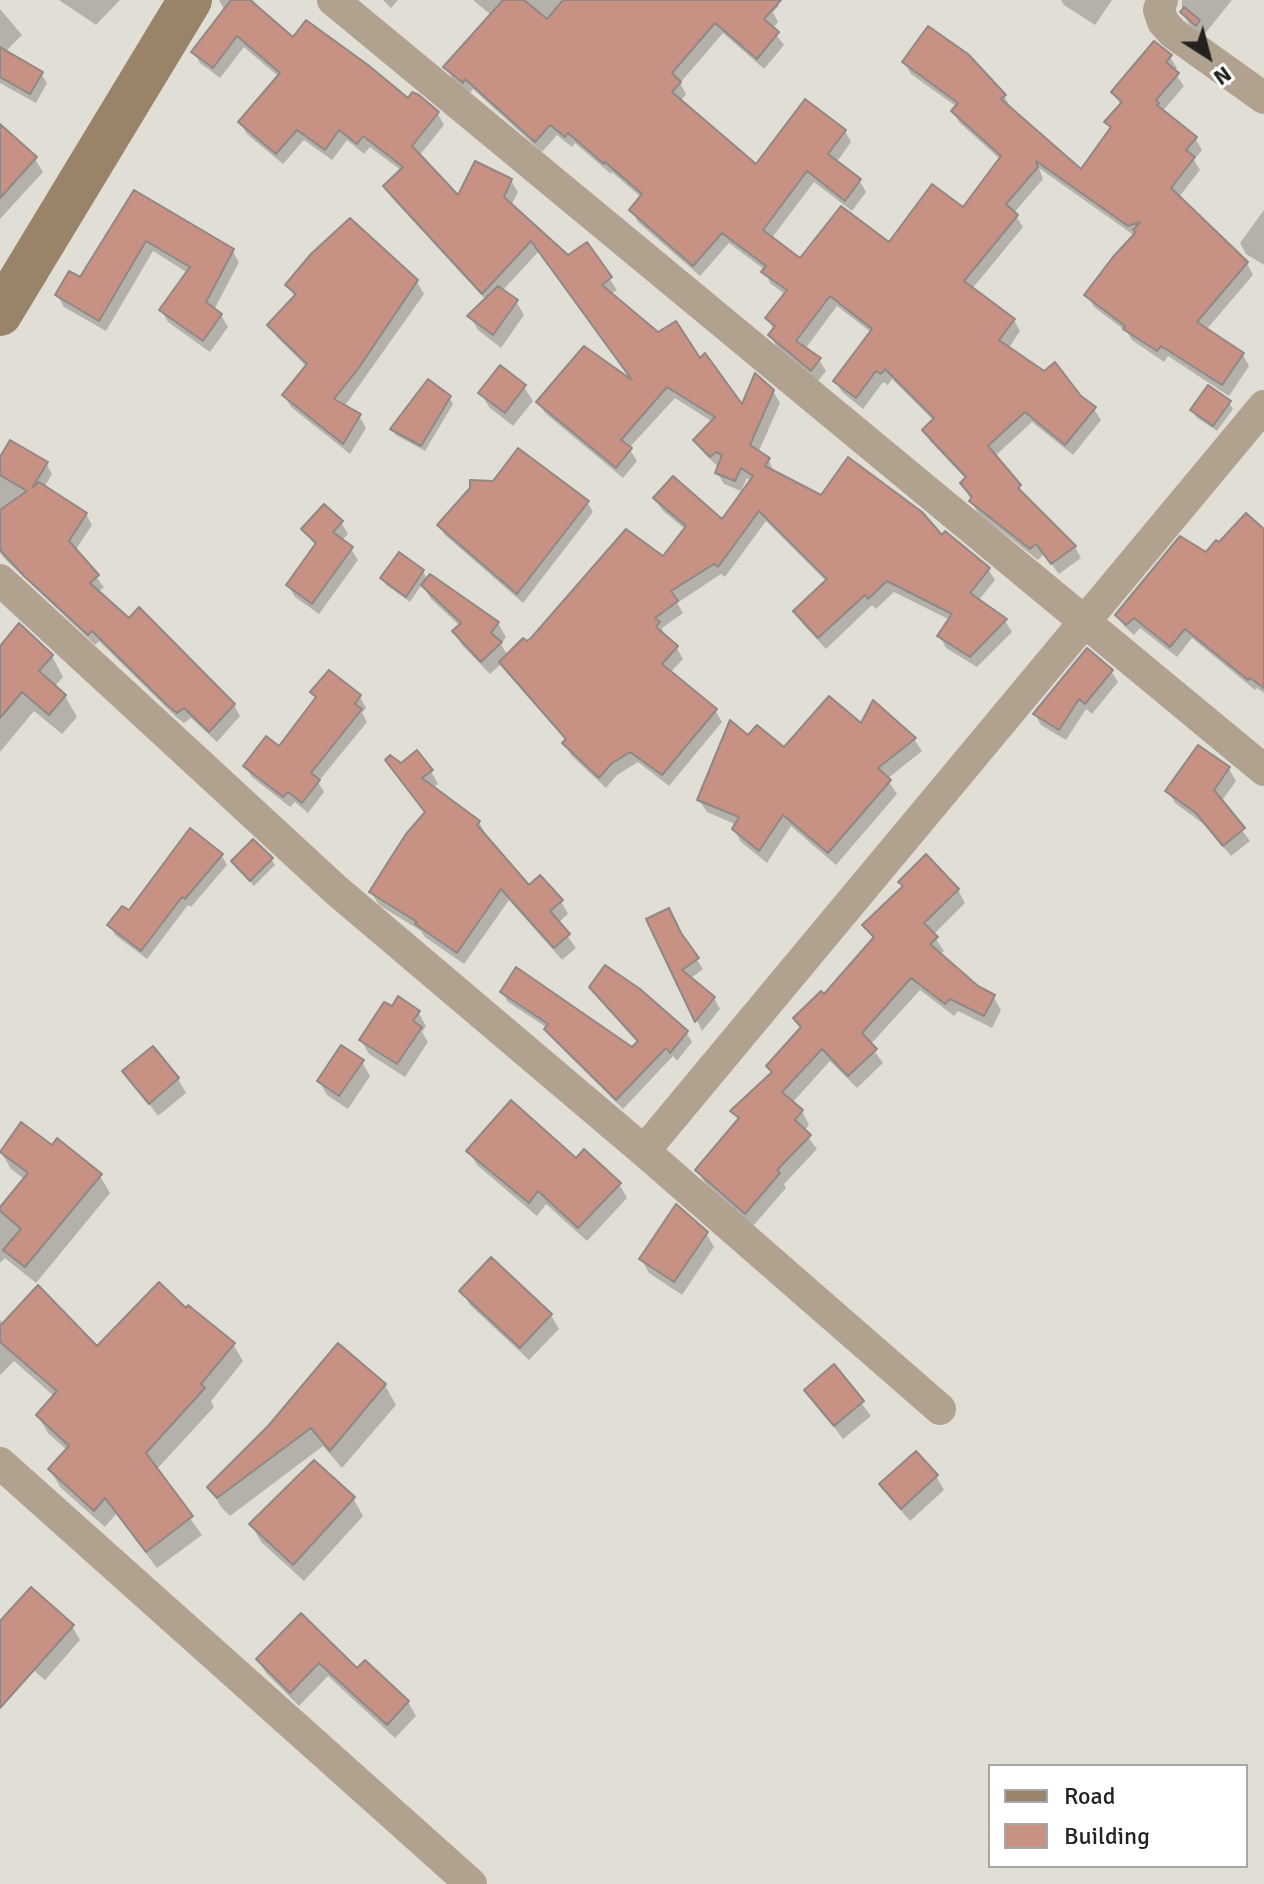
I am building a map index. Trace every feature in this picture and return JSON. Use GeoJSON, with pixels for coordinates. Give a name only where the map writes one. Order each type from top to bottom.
{"type":"FeatureCollection","features":[{"type":"Feature","properties":{"kind":"main road"},"geometry":{"type":"LineString","coordinates":[[0,314],[190,0]]}},
{"type":"Feature","properties":{"kind":"street"},"geometry":{"type":"LineString","coordinates":[[333,0],[1264,770]]}},
{"type":"Feature","properties":{"kind":"street"},"geometry":{"type":"LineString","coordinates":[[1162,0],[1159,10],[1163,22],[1173,33],[1264,98]]}},
{"type":"Feature","properties":{"kind":"street"},"geometry":{"type":"LineString","coordinates":[[644,1151],[1264,406]]}},
{"type":"Feature","properties":{"kind":"street"},"geometry":{"type":"LineString","coordinates":[[0,580],[336,890],[644,1151],[940,1409]]}},
{"type":"Feature","properties":{"kind":"street"},"geometry":{"type":"LineString","coordinates":[[0,1463],[471,1884]]}},
{"type":"Feature","properties":{"kind":"building"},"geometry":{"type":"Polygon","coordinates":[[[231,0],[250,0],[293,37],[306,20],[408,98],[412,92],[419,95],[439,112],[412,146],[458,195],[475,161],[512,179],[504,197],[568,255],[587,242],[612,277],[602,285],[658,332],[676,321],[700,358],[705,353],[742,404],[755,373],[774,390],[750,445],[770,458],[765,466],[821,495],[848,457],[922,512],[942,535],[945,531],[990,568],[970,593],[1007,619],[970,657],[937,636],[952,614],[887,581],[868,599],[865,595],[818,638],[793,611],[827,579],[759,511],[718,567],[714,564],[671,591],[678,601],[655,618],[660,622],[656,627],[678,646],[662,664],[717,709],[662,775],[630,752],[611,764],[599,778],[562,743],[566,739],[499,662],[523,638],[527,641],[531,638],[626,529],[663,556],[686,526],[653,498],[673,476],[722,519],[753,476],[741,468],[735,481],[715,473],[722,455],[716,452],[710,457],[693,440],[715,417],[667,387],[621,440],[632,448],[616,468],[536,402],[584,346],[632,380],[531,241],[482,294],[383,186],[403,167],[363,136],[357,144],[339,130],[325,150],[297,130],[276,154],[238,122],[280,73],[237,36],[213,68],[191,52],[231,0]]]}},
{"type":"Feature","properties":{"kind":"building"},"geometry":{"type":"Polygon","coordinates":[[[503,0],[524,0],[547,19],[563,0],[781,0],[764,19],[779,32],[757,59],[715,23],[672,73],[681,82],[672,92],[756,164],[805,99],[846,130],[828,154],[861,179],[845,201],[807,171],[763,230],[800,258],[841,206],[889,242],[932,184],[963,207],[1001,156],[951,111],[958,103],[902,62],[928,26],[968,54],[1006,95],[1001,99],[1081,169],[1111,127],[1104,122],[1122,102],[1111,92],[1154,41],[1172,55],[1166,62],[1179,73],[1156,100],[1157,105],[1197,137],[1186,150],[1195,157],[1171,188],[1248,262],[1197,322],[1244,353],[1222,385],[1161,346],[1157,351],[1123,329],[1125,326],[1084,295],[1136,232],[1133,230],[1140,222],[1128,226],[1036,161],[1038,167],[1006,204],[1018,215],[964,281],[1015,319],[999,340],[1044,371],[1055,362],[1081,396],[1096,407],[1065,445],[1025,412],[988,446],[1021,485],[1018,488],[1076,546],[1051,564],[1036,544],[1030,549],[969,501],[972,497],[960,483],[966,477],[922,430],[934,418],[885,369],[881,374],[876,371],[856,398],[833,381],[872,329],[830,296],[796,341],[821,358],[811,371],[768,335],[775,326],[765,318],[787,290],[761,272],[766,266],[722,233],[693,266],[629,210],[642,194],[605,162],[568,133],[565,137],[550,125],[535,142],[465,79],[463,83],[443,67],[503,0]]]}},
{"type":"Feature","properties":{"kind":"building"},"geometry":{"type":"Polygon","coordinates":[[[1184,7],[1200,20],[1196,26],[1180,12],[1184,7]]]}},
{"type":"Feature","properties":{"kind":"building"},"geometry":{"type":"Polygon","coordinates":[[[0,47],[43,72],[30,94],[0,77],[0,47]]]}},
{"type":"Feature","properties":{"kind":"building"},"geometry":{"type":"Polygon","coordinates":[[[0,124],[37,157],[0,198],[0,124]]]}},
{"type":"Feature","properties":{"kind":"building"},"geometry":{"type":"Polygon","coordinates":[[[134,190],[234,249],[206,302],[222,314],[203,341],[159,310],[190,267],[146,241],[99,321],[55,295],[69,271],[80,277],[134,190]]]}},
{"type":"Feature","properties":{"kind":"building"},"geometry":{"type":"Polygon","coordinates":[[[350,218],[418,280],[334,399],[361,414],[343,444],[282,395],[307,364],[267,325],[296,294],[285,285],[311,254],[350,218]]]}},
{"type":"Feature","properties":{"kind":"building"},"geometry":{"type":"Polygon","coordinates":[[[498,286],[518,300],[493,335],[467,316],[498,286]]]}},
{"type":"Feature","properties":{"kind":"building"},"geometry":{"type":"Polygon","coordinates":[[[500,365],[526,385],[505,413],[478,393],[500,365]]]}},
{"type":"Feature","properties":{"kind":"building"},"geometry":{"type":"Polygon","coordinates":[[[428,379],[451,396],[421,446],[390,429],[428,379]]]}},
{"type":"Feature","properties":{"kind":"building"},"geometry":{"type":"Polygon","coordinates":[[[1208,385],[1231,401],[1213,426],[1190,410],[1208,385]]]}},
{"type":"Feature","properties":{"kind":"building"},"geometry":{"type":"Polygon","coordinates":[[[10,440],[48,462],[32,488],[39,482],[87,513],[69,541],[99,575],[90,583],[129,618],[139,607],[235,704],[209,732],[184,708],[177,713],[167,705],[92,631],[88,635],[0,550],[0,510],[27,491],[0,475],[0,457],[10,440]]]}},
{"type":"Feature","properties":{"kind":"building"},"geometry":{"type":"Polygon","coordinates":[[[518,448],[589,501],[517,594],[437,525],[470,488],[470,480],[493,481],[518,448]]]}},
{"type":"Feature","properties":{"kind":"building"},"geometry":{"type":"Polygon","coordinates":[[[324,504],[343,521],[333,532],[353,547],[312,604],[286,585],[316,543],[301,529],[324,504]]]}},
{"type":"Feature","properties":{"kind":"building"},"geometry":{"type":"Polygon","coordinates":[[[1246,513],[1264,529],[1264,688],[1250,678],[1248,680],[1185,629],[1170,647],[1134,618],[1126,625],[1115,615],[1180,536],[1206,552],[1246,513]]]}},
{"type":"Feature","properties":{"kind":"building"},"geometry":{"type":"Polygon","coordinates":[[[399,552],[424,570],[406,597],[380,578],[399,552]]]}},
{"type":"Feature","properties":{"kind":"building"},"geometry":{"type":"Polygon","coordinates":[[[430,574],[499,622],[491,633],[502,642],[481,662],[452,631],[461,623],[421,585],[430,574]]]}},
{"type":"Feature","properties":{"kind":"building"},"geometry":{"type":"Polygon","coordinates":[[[19,623],[53,655],[39,671],[66,695],[49,715],[22,692],[0,718],[0,646],[19,623]]]}},
{"type":"Feature","properties":{"kind":"building"},"geometry":{"type":"Polygon","coordinates":[[[1087,648],[1113,670],[1085,704],[1079,699],[1059,730],[1033,714],[1087,648]]]}},
{"type":"Feature","properties":{"kind":"building"},"geometry":{"type":"Polygon","coordinates":[[[329,670],[361,695],[355,704],[362,709],[311,773],[320,780],[302,803],[288,792],[283,797],[243,766],[266,736],[279,746],[316,697],[310,692],[329,670]]]}},
{"type":"Feature","properties":{"kind":"building"},"geometry":{"type":"Polygon","coordinates":[[[829,696],[861,723],[873,700],[916,738],[878,768],[891,780],[828,853],[783,815],[759,851],[732,829],[739,817],[697,800],[730,720],[748,735],[757,725],[784,747],[829,696]]]}},
{"type":"Feature","properties":{"kind":"building"},"geometry":{"type":"Polygon","coordinates":[[[1198,745],[1230,767],[1214,790],[1245,828],[1223,846],[1196,813],[1165,791],[1198,745]]]}},
{"type":"Feature","properties":{"kind":"building"},"geometry":{"type":"Polygon","coordinates":[[[417,750],[433,770],[422,778],[480,821],[477,825],[529,885],[540,875],[563,900],[550,911],[570,934],[554,948],[501,889],[457,953],[415,924],[417,922],[369,892],[406,834],[425,812],[385,760],[390,755],[401,763],[417,750]]]}},
{"type":"Feature","properties":{"kind":"building"},"geometry":{"type":"Polygon","coordinates":[[[190,828],[223,854],[185,899],[182,897],[141,951],[107,925],[122,906],[129,910],[190,828]]]}},
{"type":"Feature","properties":{"kind":"building"},"geometry":{"type":"Polygon","coordinates":[[[253,839],[273,858],[250,881],[231,861],[253,839]]]}},
{"type":"Feature","properties":{"kind":"building"},"geometry":{"type":"Polygon","coordinates":[[[926,854],[959,889],[924,923],[938,937],[930,944],[978,986],[995,995],[984,1016],[950,999],[945,1004],[911,978],[862,1033],[877,1049],[848,1076],[822,1049],[782,1092],[803,1110],[795,1120],[811,1135],[777,1170],[780,1173],[745,1214],[695,1170],[739,1118],[730,1111],[772,1072],[766,1066],[801,1027],[793,1018],[821,991],[824,994],[874,937],[862,925],[903,886],[898,882],[926,854]]]}},
{"type":"Feature","properties":{"kind":"building"},"geometry":{"type":"Polygon","coordinates":[[[669,908],[681,933],[699,958],[682,970],[715,997],[695,1022],[646,919],[669,908]]]}},
{"type":"Feature","properties":{"kind":"building"},"geometry":{"type":"Polygon","coordinates":[[[605,965],[640,989],[688,1031],[670,1053],[666,1048],[616,1100],[544,1029],[548,1024],[500,992],[516,967],[632,1047],[638,1041],[589,987],[605,965]]]}},
{"type":"Feature","properties":{"kind":"building"},"geometry":{"type":"Polygon","coordinates":[[[398,996],[420,1011],[413,1021],[422,1027],[397,1064],[359,1040],[384,1002],[392,1006],[398,996]]]}},
{"type":"Feature","properties":{"kind":"building"},"geometry":{"type":"Polygon","coordinates":[[[341,1045],[364,1060],[339,1096],[317,1081],[341,1045]]]}},
{"type":"Feature","properties":{"kind":"building"},"geometry":{"type":"Polygon","coordinates":[[[153,1046],[179,1078],[149,1104],[122,1071],[153,1046]]]}},
{"type":"Feature","properties":{"kind":"building"},"geometry":{"type":"Polygon","coordinates":[[[511,1100],[576,1158],[584,1149],[621,1183],[578,1228],[538,1191],[529,1203],[466,1151],[511,1100]]]}},
{"type":"Feature","properties":{"kind":"building"},"geometry":{"type":"Polygon","coordinates":[[[21,1122],[52,1145],[57,1138],[102,1174],[25,1267],[3,1250],[21,1229],[0,1211],[28,1173],[0,1152],[21,1122]]]}},
{"type":"Feature","properties":{"kind":"building"},"geometry":{"type":"Polygon","coordinates":[[[676,1204],[708,1232],[674,1282],[639,1259],[676,1204]]]}},
{"type":"Feature","properties":{"kind":"building"},"geometry":{"type":"Polygon","coordinates":[[[491,1257],[552,1314],[520,1348],[459,1291],[491,1257]]]}},
{"type":"Feature","properties":{"kind":"building"},"geometry":{"type":"Polygon","coordinates":[[[159,1282],[186,1308],[188,1305],[235,1343],[201,1384],[205,1388],[146,1453],[193,1516],[146,1552],[105,1498],[94,1511],[48,1469],[69,1446],[36,1415],[57,1391],[0,1342],[0,1326],[38,1285],[97,1346],[159,1282]]]}},
{"type":"Feature","properties":{"kind":"building"},"geometry":{"type":"Polygon","coordinates":[[[338,1343],[386,1384],[330,1451],[311,1428],[217,1498],[207,1487],[269,1425],[338,1343]]]}},
{"type":"Feature","properties":{"kind":"building"},"geometry":{"type":"Polygon","coordinates":[[[834,1364],[864,1401],[834,1426],[804,1390],[834,1364]]]}},
{"type":"Feature","properties":{"kind":"building"},"geometry":{"type":"Polygon","coordinates":[[[916,1451],[938,1475],[901,1509],[879,1484],[916,1451]]]}},
{"type":"Feature","properties":{"kind":"building"},"geometry":{"type":"Polygon","coordinates":[[[314,1460],[355,1497],[293,1565],[249,1524],[314,1460]]]}},
{"type":"Feature","properties":{"kind":"building"},"geometry":{"type":"Polygon","coordinates":[[[31,1587],[74,1625],[0,1708],[0,1621],[31,1587]]]}},
{"type":"Feature","properties":{"kind":"building"},"geometry":{"type":"Polygon","coordinates":[[[301,1613],[357,1668],[365,1660],[409,1701],[387,1725],[319,1663],[290,1693],[256,1659],[301,1613]]]}}]}
